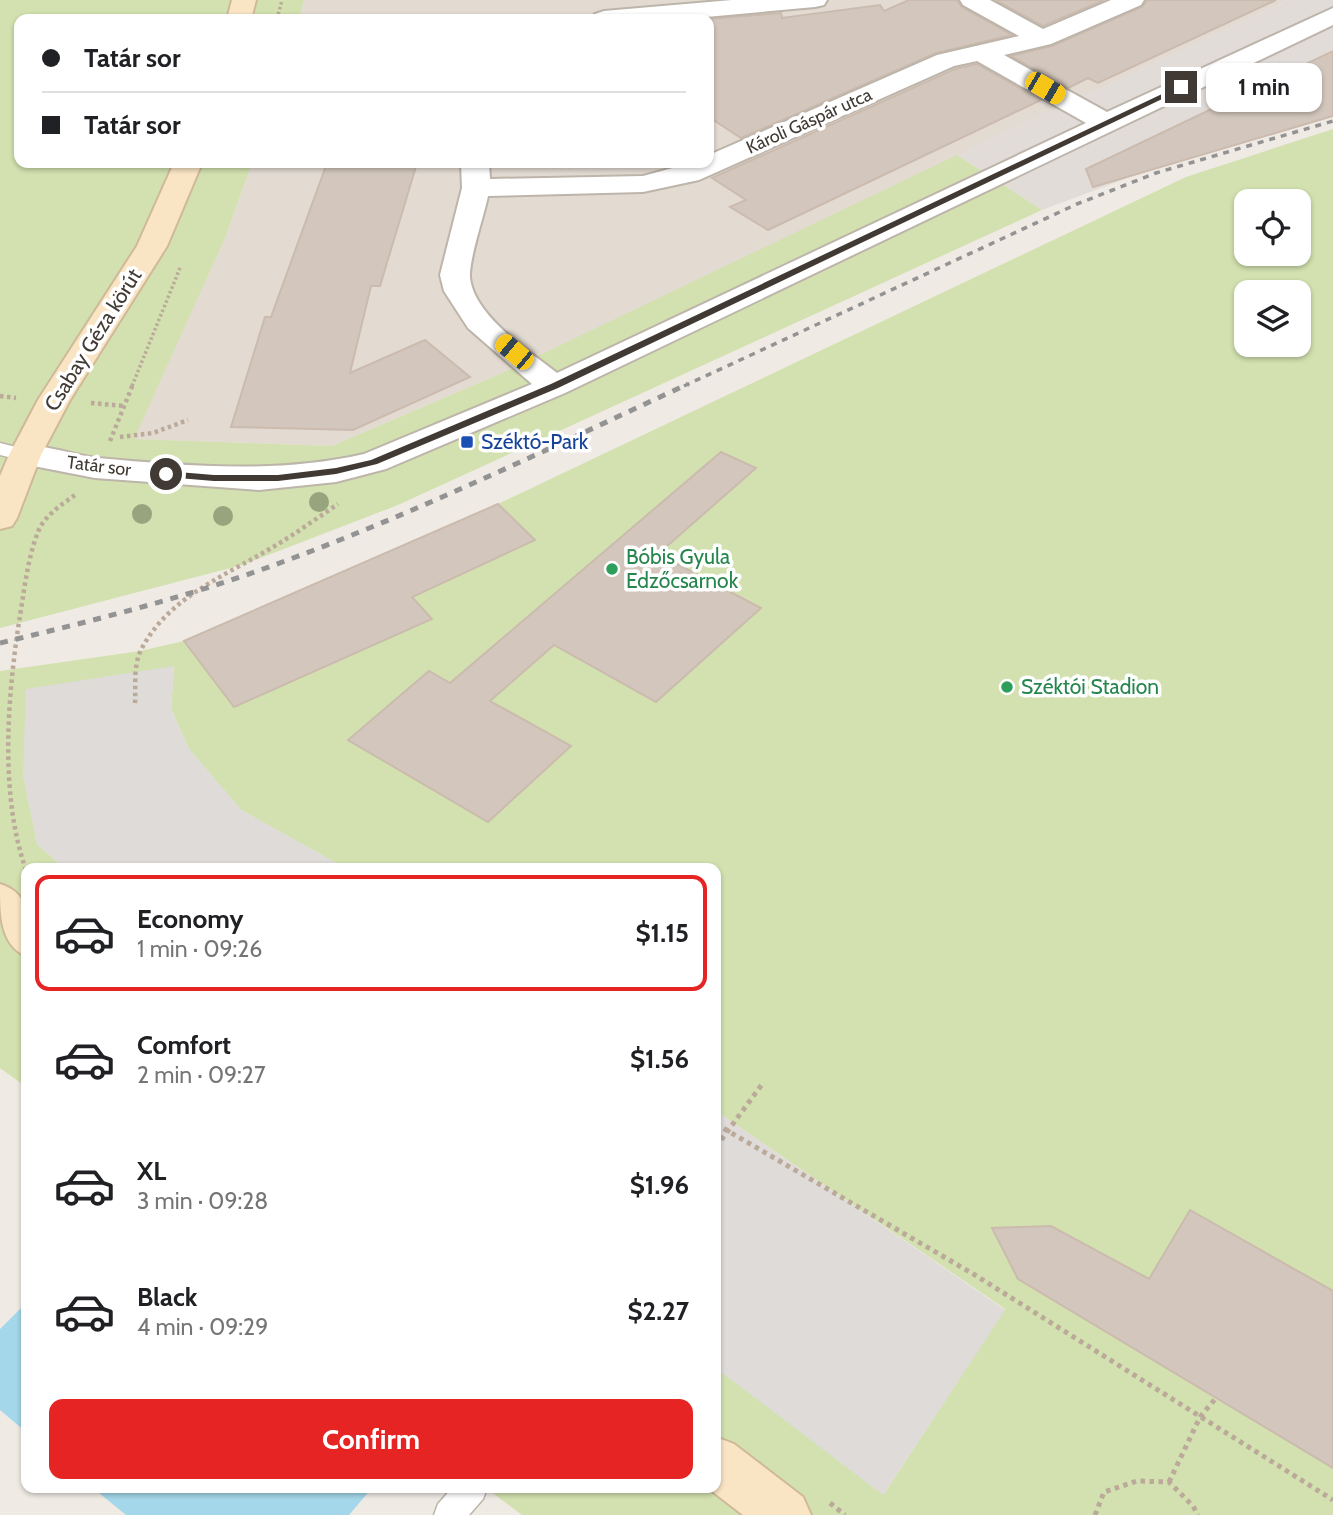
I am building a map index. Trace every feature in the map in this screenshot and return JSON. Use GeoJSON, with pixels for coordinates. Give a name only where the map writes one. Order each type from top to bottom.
{"type":"FeatureCollection","features":[{"type":"Feature","properties":{"kind":"street"},"geometry":{"type":"LineString","coordinates":[[659,14],[814,0]]}},
{"type":"Feature","properties":{"kind":"street"},"geometry":{"type":"LineString","coordinates":[[972,0],[1042,39]]}},
{"type":"Feature","properties":{"kind":"street","name":"Károli Gáspár utca"},"geometry":{"type":"LineString","coordinates":[[714,163],[946,60],[984,54],[1042,39],[1132,0]]}},
{"type":"Feature","properties":{"kind":"street","name":"Tatár sor"},"geometry":{"type":"LineString","coordinates":[[12,452],[96,468],[259,479],[336,471],[374,462],[554,386],[1333,15]]}},
{"type":"Feature","properties":{"kind":"street"},"geometry":{"type":"LineString","coordinates":[[984,54],[1106,123]]}},
{"type":"Feature","properties":{"kind":"street","name":"Csabay Géza körút"},"geometry":{"type":"LineString","coordinates":[[0,518],[12,452],[54,400],[152,246],[186,168]]}},
{"type":"Feature","properties":{"kind":"street","name":"Károli Gáspár utca"},"geometry":{"type":"LineString","coordinates":[[475,175],[643,184],[667,180],[703,168]]}},
{"type":"Feature","properties":{"kind":"street"},"geometry":{"type":"LineString","coordinates":[[475,175],[455,275],[456,288],[462,302],[474,317],[554,386]]}},
{"type":"Feature","properties":{"kind":"street"},"geometry":{"type":"LineString","coordinates":[[0,900],[21,932]]}},
{"type":"Feature","properties":{"kind":"street"},"geometry":{"type":"LineString","coordinates":[[721,1466],[785,1515]]}},
{"type":"Feature","properties":{"kind":"lane"},"geometry":{"type":"LineString","coordinates":[[449,1515],[468,1493]]}},
{"type":"Feature","properties":{"kind":"path"},"geometry":{"type":"LineString","coordinates":[[22,863],[17,853],[4,777],[5,715],[26,580],[38,531],[54,510],[87,484],[96,468],[112,437],[181,265]]}},
{"type":"Feature","properties":{"kind":"path"},"geometry":{"type":"LineString","coordinates":[[112,437],[153,433],[188,419]]}},
{"type":"Feature","properties":{"kind":"path"},"geometry":{"type":"LineString","coordinates":[[135,703],[140,651],[155,628],[178,604],[280,543],[346,498]]}},
{"type":"Feature","properties":{"kind":"path"},"geometry":{"type":"LineString","coordinates":[[721,1140],[763,1083]]}},
{"type":"Feature","properties":{"kind":"path"},"geometry":{"type":"LineString","coordinates":[[721,1127],[975,1275],[1333,1500]]}},
{"type":"Feature","properties":{"kind":"path"},"geometry":{"type":"LineString","coordinates":[[1169,1482],[1200,1417],[1216,1398]]}},
{"type":"Feature","properties":{"kind":"path"},"geometry":{"type":"LineString","coordinates":[[1095,1515],[1104,1492],[1137,1481],[1169,1482],[1193,1506],[1198,1515]]}},
{"type":"Feature","properties":{"kind":"shaded area"},"geometry":{"type":"Polygon","coordinates":[[[304,0],[1288,0],[502,373],[332,446],[133,439],[225,238],[250,168],[714,168],[714,14],[300,14],[304,0]]]}},
{"type":"Feature","properties":{"kind":"shaded area"},"geometry":{"type":"Polygon","coordinates":[[[1288,0],[1333,0],[1333,116],[1157,167],[1042,210],[957,155],[1288,0]]]}},
{"type":"Feature","properties":{"kind":"shaded area"},"geometry":{"type":"Polygon","coordinates":[[[174,666],[171,710],[189,749],[241,810],[336,863],[58,863],[37,844],[23,774],[26,689],[174,666]]]}},
{"type":"Feature","properties":{"kind":"shaded area"},"geometry":{"type":"Polygon","coordinates":[[[721,1114],[1005,1310],[883,1495],[721,1372],[721,1114]]]}},
{"type":"Feature","properties":{"kind":"green space"},"geometry":{"type":"Polygon","coordinates":[[[0,0],[304,0],[300,14],[14,14],[14,168],[250,168],[225,238],[134,439],[332,446],[502,373],[957,155],[1042,210],[398,505],[242,565],[0,628],[0,0]]]}},
{"type":"Feature","properties":{"kind":"green space","name":"Széktói Stadion"},"geometry":{"type":"Polygon","coordinates":[[[1333,129],[1333,1515],[522,1515],[493,1493],[721,1493],[721,1372],[884,1494],[1005,1309],[721,1114],[721,863],[336,863],[241,810],[189,749],[171,709],[174,667],[136,673],[23,774],[37,844],[58,863],[21,863],[21,1083],[0,1068],[0,671],[140,651],[184,641],[498,504],[1186,177],[1333,129]]]}},
{"type":"Feature","properties":{"kind":"water"},"geometry":{"type":"Polygon","coordinates":[[[21,1308],[21,1428],[0,1410],[0,1329],[21,1308]]]}},
{"type":"Feature","properties":{"kind":"water"},"geometry":{"type":"Polygon","coordinates":[[[99,1493],[368,1493],[349,1515],[126,1515],[99,1493]]]}},
{"type":"Feature","properties":{"kind":"building"},"geometry":{"type":"Polygon","coordinates":[[[909,0],[957,0],[962,7],[1012,35],[936,53],[741,138],[714,120],[714,19],[781,13],[782,18],[880,5],[884,11],[909,0]]]}},
{"type":"Feature","properties":{"kind":"building"},"geometry":{"type":"Polygon","coordinates":[[[995,0],[1104,0],[1043,26],[995,0]]]}},
{"type":"Feature","properties":{"kind":"building"},"geometry":{"type":"Polygon","coordinates":[[[1147,0],[1276,0],[1098,83],[1088,78],[1068,88],[1011,56],[1052,46],[1142,7],[1147,0]]]}},
{"type":"Feature","properties":{"kind":"building"},"geometry":{"type":"Polygon","coordinates":[[[1333,51],[1333,116],[1093,187],[1086,169],[1333,51]]]}},
{"type":"Feature","properties":{"kind":"building"},"geometry":{"type":"Polygon","coordinates":[[[977,64],[1041,100],[768,230],[730,207],[746,200],[712,178],[955,69],[977,64]]]}},
{"type":"Feature","properties":{"kind":"building"},"geometry":{"type":"Polygon","coordinates":[[[325,168],[415,168],[380,286],[371,286],[350,373],[425,340],[470,377],[353,430],[231,427],[265,317],[271,317],[325,168]]]}},
{"type":"Feature","properties":{"kind":"building","name":"Bóbis Gyula Edzőcsarnok"},"geometry":{"type":"Polygon","coordinates":[[[721,452],[756,468],[658,554],[761,608],[656,702],[554,645],[490,701],[571,746],[488,822],[348,740],[429,671],[450,683],[721,452]]]}},
{"type":"Feature","properties":{"kind":"building"},"geometry":{"type":"Polygon","coordinates":[[[498,504],[535,540],[412,597],[432,619],[234,707],[184,641],[498,504]]]}},
{"type":"Feature","properties":{"kind":"building"},"geometry":{"type":"Polygon","coordinates":[[[1190,1210],[1333,1291],[1333,1468],[1018,1279],[992,1228],[1051,1226],[1149,1279],[1190,1210]]]}},
{"type":"Feature","properties":{"kind":"railway"},"geometry":{"type":"LineString","coordinates":[[684,386],[1077,204],[1156,173],[1333,121]]}},
{"type":"Feature","properties":{"kind":"railway"},"geometry":{"type":"LineString","coordinates":[[0,643],[179,596],[285,561],[438,499],[688,384]]}},
{"type":"Feature","properties":{"kind":"place","name":"Széktó-Park"},"geometry":{"type":"Point","coordinates":[467,442]}},
{"type":"Feature","properties":{"kind":"place","name":"Bóbis Gyula Edzőcsarnok"},"geometry":{"type":"Point","coordinates":[612,569]}},
{"type":"Feature","properties":{"kind":"place","name":"Széktói Stadion"},"geometry":{"type":"Point","coordinates":[1007,687]}},
{"type":"Feature","properties":{"kind":"route"},"geometry":{"type":"LineString","coordinates":[[166,474],[214,478],[296,477],[374,462],[554,386],[1181,87]]}}]}
